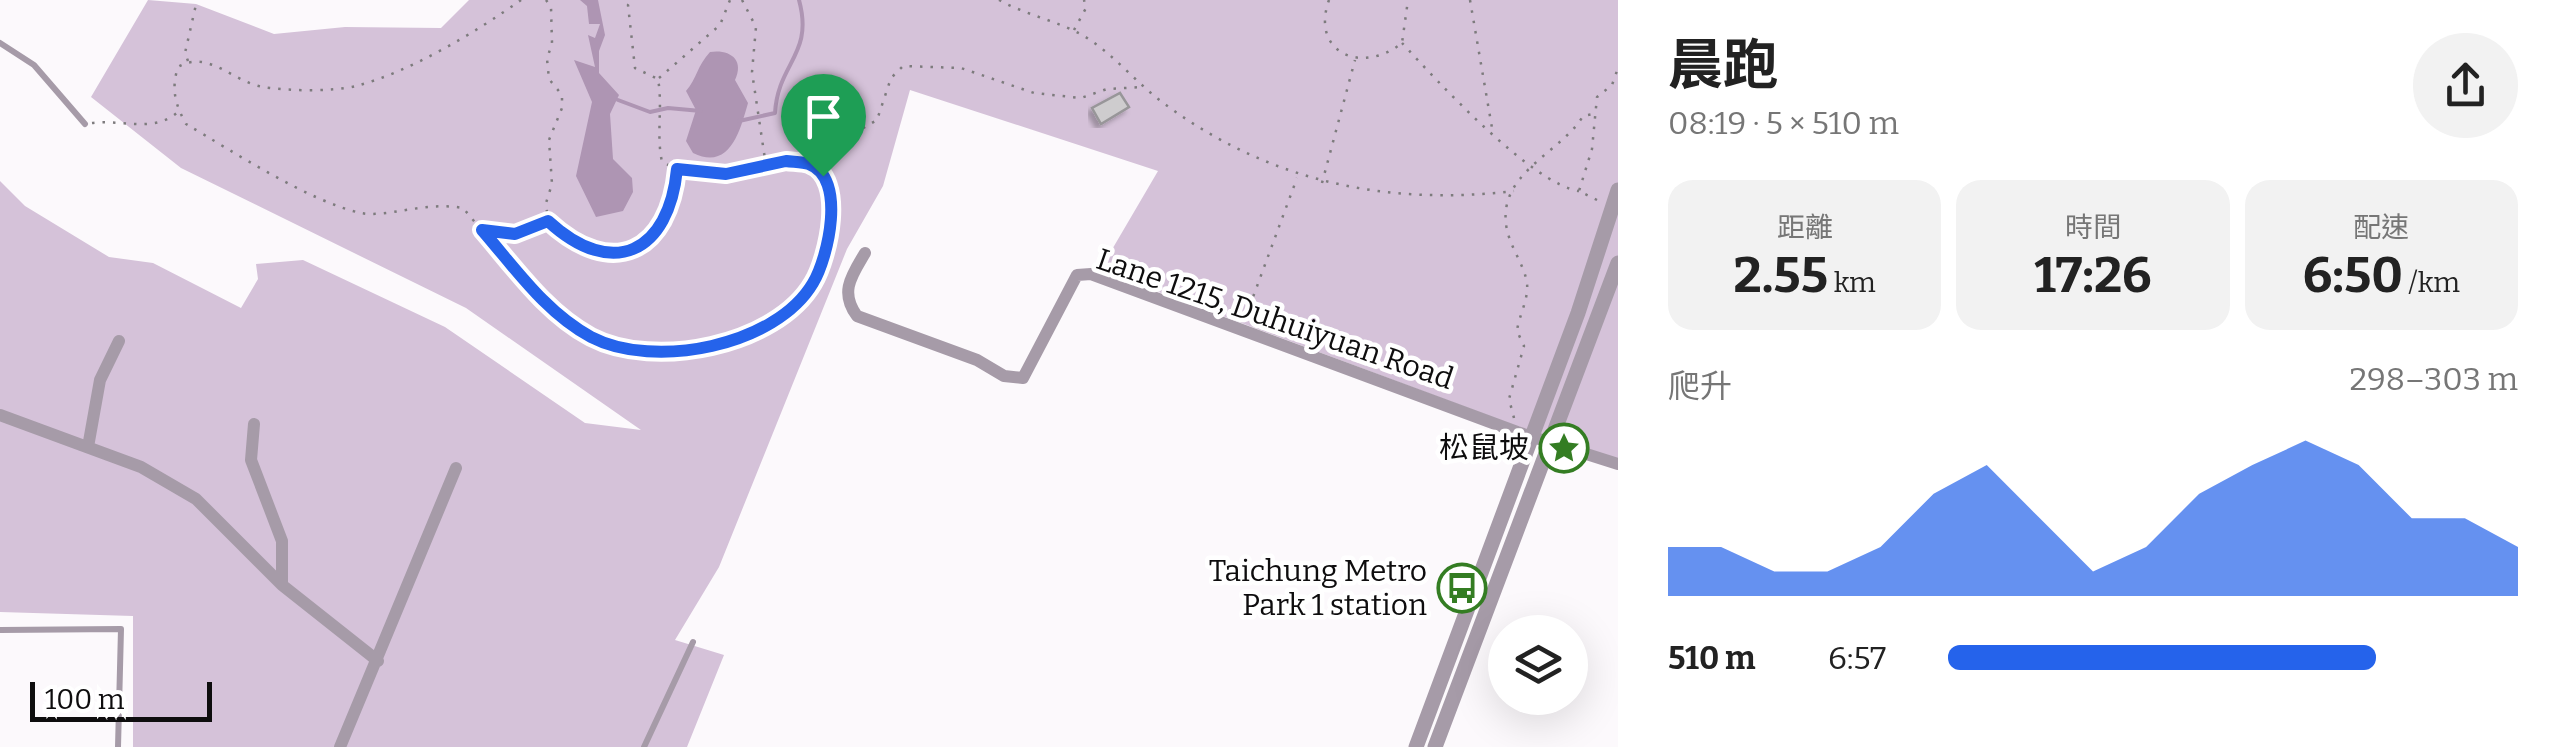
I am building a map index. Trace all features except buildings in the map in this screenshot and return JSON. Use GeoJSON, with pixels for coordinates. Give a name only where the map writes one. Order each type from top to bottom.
{"type":"FeatureCollection","features":[{"type":"Feature","properties":{"kind":"street"},"geometry":{"type":"LineString","coordinates":[[1416,747],[1578,313],[1618,190]]}},
{"type":"Feature","properties":{"kind":"street","name":"Lane 1215, Duhuiyuan Road"},"geometry":{"type":"LineString","coordinates":[[865,252],[847,285],[856,316],[977,360],[1004,376],[1023,378],[1076,274],[1091,274],[1532,437],[1618,464]]}},
{"type":"Feature","properties":{"kind":"street"},"geometry":{"type":"LineString","coordinates":[[1436,747],[1532,437],[1596,319],[1618,262]]}},
{"type":"Feature","properties":{"kind":"street"},"geometry":{"type":"LineString","coordinates":[[1578,313],[1596,319]]}},
{"type":"Feature","properties":{"kind":"street"},"geometry":{"type":"LineString","coordinates":[[88,446],[100,380],[119,340]]}},
{"type":"Feature","properties":{"kind":"street"},"geometry":{"type":"LineString","coordinates":[[0,415],[141,467],[196,499],[282,585],[378,661]]}},
{"type":"Feature","properties":{"kind":"street"},"geometry":{"type":"LineString","coordinates":[[254,424],[251,460],[282,541],[282,585]]}},
{"type":"Feature","properties":{"kind":"street"},"geometry":{"type":"LineString","coordinates":[[340,747],[456,468]]}},
{"type":"Feature","properties":{"kind":"lane"},"geometry":{"type":"LineString","coordinates":[[0,43],[34,65],[85,124]]}},
{"type":"Feature","properties":{"kind":"lane"},"geometry":{"type":"LineString","coordinates":[[0,630],[120,629],[118,747]]}},
{"type":"Feature","properties":{"kind":"lane"},"geometry":{"type":"LineString","coordinates":[[644,747],[693,642]]}},
{"type":"Feature","properties":{"kind":"path"},"geometry":{"type":"LineString","coordinates":[[188,60],[185,53],[197,0]]}},
{"type":"Feature","properties":{"kind":"path"},"geometry":{"type":"LineString","coordinates":[[520,0],[472,35],[355,86],[261,87],[202,60],[188,60],[178,67],[172,86],[179,111],[186,124],[270,174],[364,214],[442,204],[462,208],[557,315],[593,338],[635,352],[678,355],[719,346],[777,317],[812,286],[831,228],[823,176],[811,164],[786,161],[726,174],[677,169],[662,162],[658,146],[662,102],[658,79]]}},
{"type":"Feature","properties":{"kind":"path"},"geometry":{"type":"LineString","coordinates":[[546,0],[551,7],[549,79],[562,95],[562,108],[548,140],[552,184],[546,204],[548,221],[582,246],[608,254],[627,254],[665,223],[674,205],[677,169]]}},
{"type":"Feature","properties":{"kind":"path"},"geometry":{"type":"LineString","coordinates":[[633,0],[628,5],[627,22],[635,68],[658,79]]}},
{"type":"Feature","properties":{"kind":"path"},"geometry":{"type":"LineString","coordinates":[[658,79],[684,52],[720,25],[730,0]]}},
{"type":"Feature","properties":{"kind":"path"},"geometry":{"type":"LineString","coordinates":[[742,0],[756,28],[752,72],[766,167]]}},
{"type":"Feature","properties":{"kind":"path"},"geometry":{"type":"LineString","coordinates":[[1000,0],[1028,16],[1074,32],[1198,128],[1298,177],[1418,195],[1514,190]]}},
{"type":"Feature","properties":{"kind":"path"},"geometry":{"type":"LineString","coordinates":[[1074,32],[1086,8],[1084,0]]}},
{"type":"Feature","properties":{"kind":"path"},"geometry":{"type":"LineString","coordinates":[[1327,1],[1324,17],[1331,42],[1356,59],[1380,58],[1402,44],[1408,0]]}},
{"type":"Feature","properties":{"kind":"path"},"geometry":{"type":"LineString","coordinates":[[1470,0],[1492,130]]}},
{"type":"Feature","properties":{"kind":"path"},"geometry":{"type":"LineString","coordinates":[[1402,44],[1530,169],[1560,188],[1579,191],[1597,200]]}},
{"type":"Feature","properties":{"kind":"path"},"geometry":{"type":"LineString","coordinates":[[1322,183],[1356,59]]}},
{"type":"Feature","properties":{"kind":"path"},"geometry":{"type":"LineString","coordinates":[[823,176],[843,140],[878,120],[892,78],[903,66],[961,68],[1034,93],[1081,98],[1107,89],[1142,87]]}},
{"type":"Feature","properties":{"kind":"path"},"geometry":{"type":"LineString","coordinates":[[1579,191],[1598,113],[1597,97],[1612,84],[1618,68]]}},
{"type":"Feature","properties":{"kind":"path"},"geometry":{"type":"LineString","coordinates":[[85,124],[106,121],[146,126],[168,121],[179,111]]}},
{"type":"Feature","properties":{"kind":"path"},"geometry":{"type":"LineString","coordinates":[[1532,437],[1509,399],[1522,364],[1524,346],[1517,331],[1528,292],[1526,275],[1514,258],[1508,233],[1508,204],[1530,169],[1575,130],[1583,116],[1598,113]]}},
{"type":"Feature","properties":{"kind":"path"},"geometry":{"type":"LineString","coordinates":[[1241,330],[1298,177]]}},
{"type":"Feature","properties":{"kind":"path"},"geometry":{"type":"LineString","coordinates":[[482,230],[515,234],[548,221]]}},
{"type":"Feature","properties":{"kind":"shaded area"},"geometry":{"type":"Polygon","coordinates":[[[148,0],[196,4],[274,34],[345,27],[441,28],[469,0],[1618,0],[1618,459],[1524,429],[1100,270],[1158,171],[910,90],[883,186],[847,249],[719,567],[675,640],[724,655],[687,747],[133,747],[133,616],[0,612],[0,181],[25,206],[109,257],[153,263],[241,308],[258,279],[256,264],[303,260],[445,327],[585,423],[641,430],[466,308],[181,168],[91,97],[148,0]]]}},
{"type":"Feature","properties":{"kind":"shaded area"},"geometry":{"type":"Polygon","coordinates":[[[580,0],[598,0],[605,35],[599,51],[599,73],[619,95],[610,114],[613,159],[632,178],[633,192],[623,211],[596,217],[576,176],[592,102],[574,60],[595,67],[588,35],[595,38],[600,24],[589,24],[587,6],[580,0]]]}},
{"type":"Feature","properties":{"kind":"shaded area"},"geometry":{"type":"Polygon","coordinates":[[[710,52],[729,54],[736,61],[735,80],[748,103],[737,136],[716,157],[693,153],[686,141],[696,110],[686,91],[710,52]]]}},
{"type":"Feature","properties":{"kind":"waterway"},"geometry":{"type":"LineString","coordinates":[[739,121],[775,113],[782,82],[802,34],[799,0]]}},
{"type":"Feature","properties":{"kind":"waterway"},"geometry":{"type":"LineString","coordinates":[[618,100],[650,112],[668,108],[701,111]]}},
{"type":"Feature","properties":{"kind":"place","name":"松鼠坡"},"geometry":{"type":"Point","coordinates":[1564,448]}},
{"type":"Feature","properties":{"kind":"place","name":"Taichung Metro Park 1 station"},"geometry":{"type":"Point","coordinates":[1462,588]}},
{"type":"Feature","properties":{"kind":"route"},"geometry":{"type":"LineString","coordinates":[[786,161],[811,164],[823,176],[831,205],[831,228],[826,255],[812,286],[777,317],[719,346],[678,355],[635,352],[593,338],[557,315],[482,230],[515,234],[548,221],[582,246],[608,254],[627,254],[665,223],[674,205],[677,169],[726,174],[786,161]]}}]}
